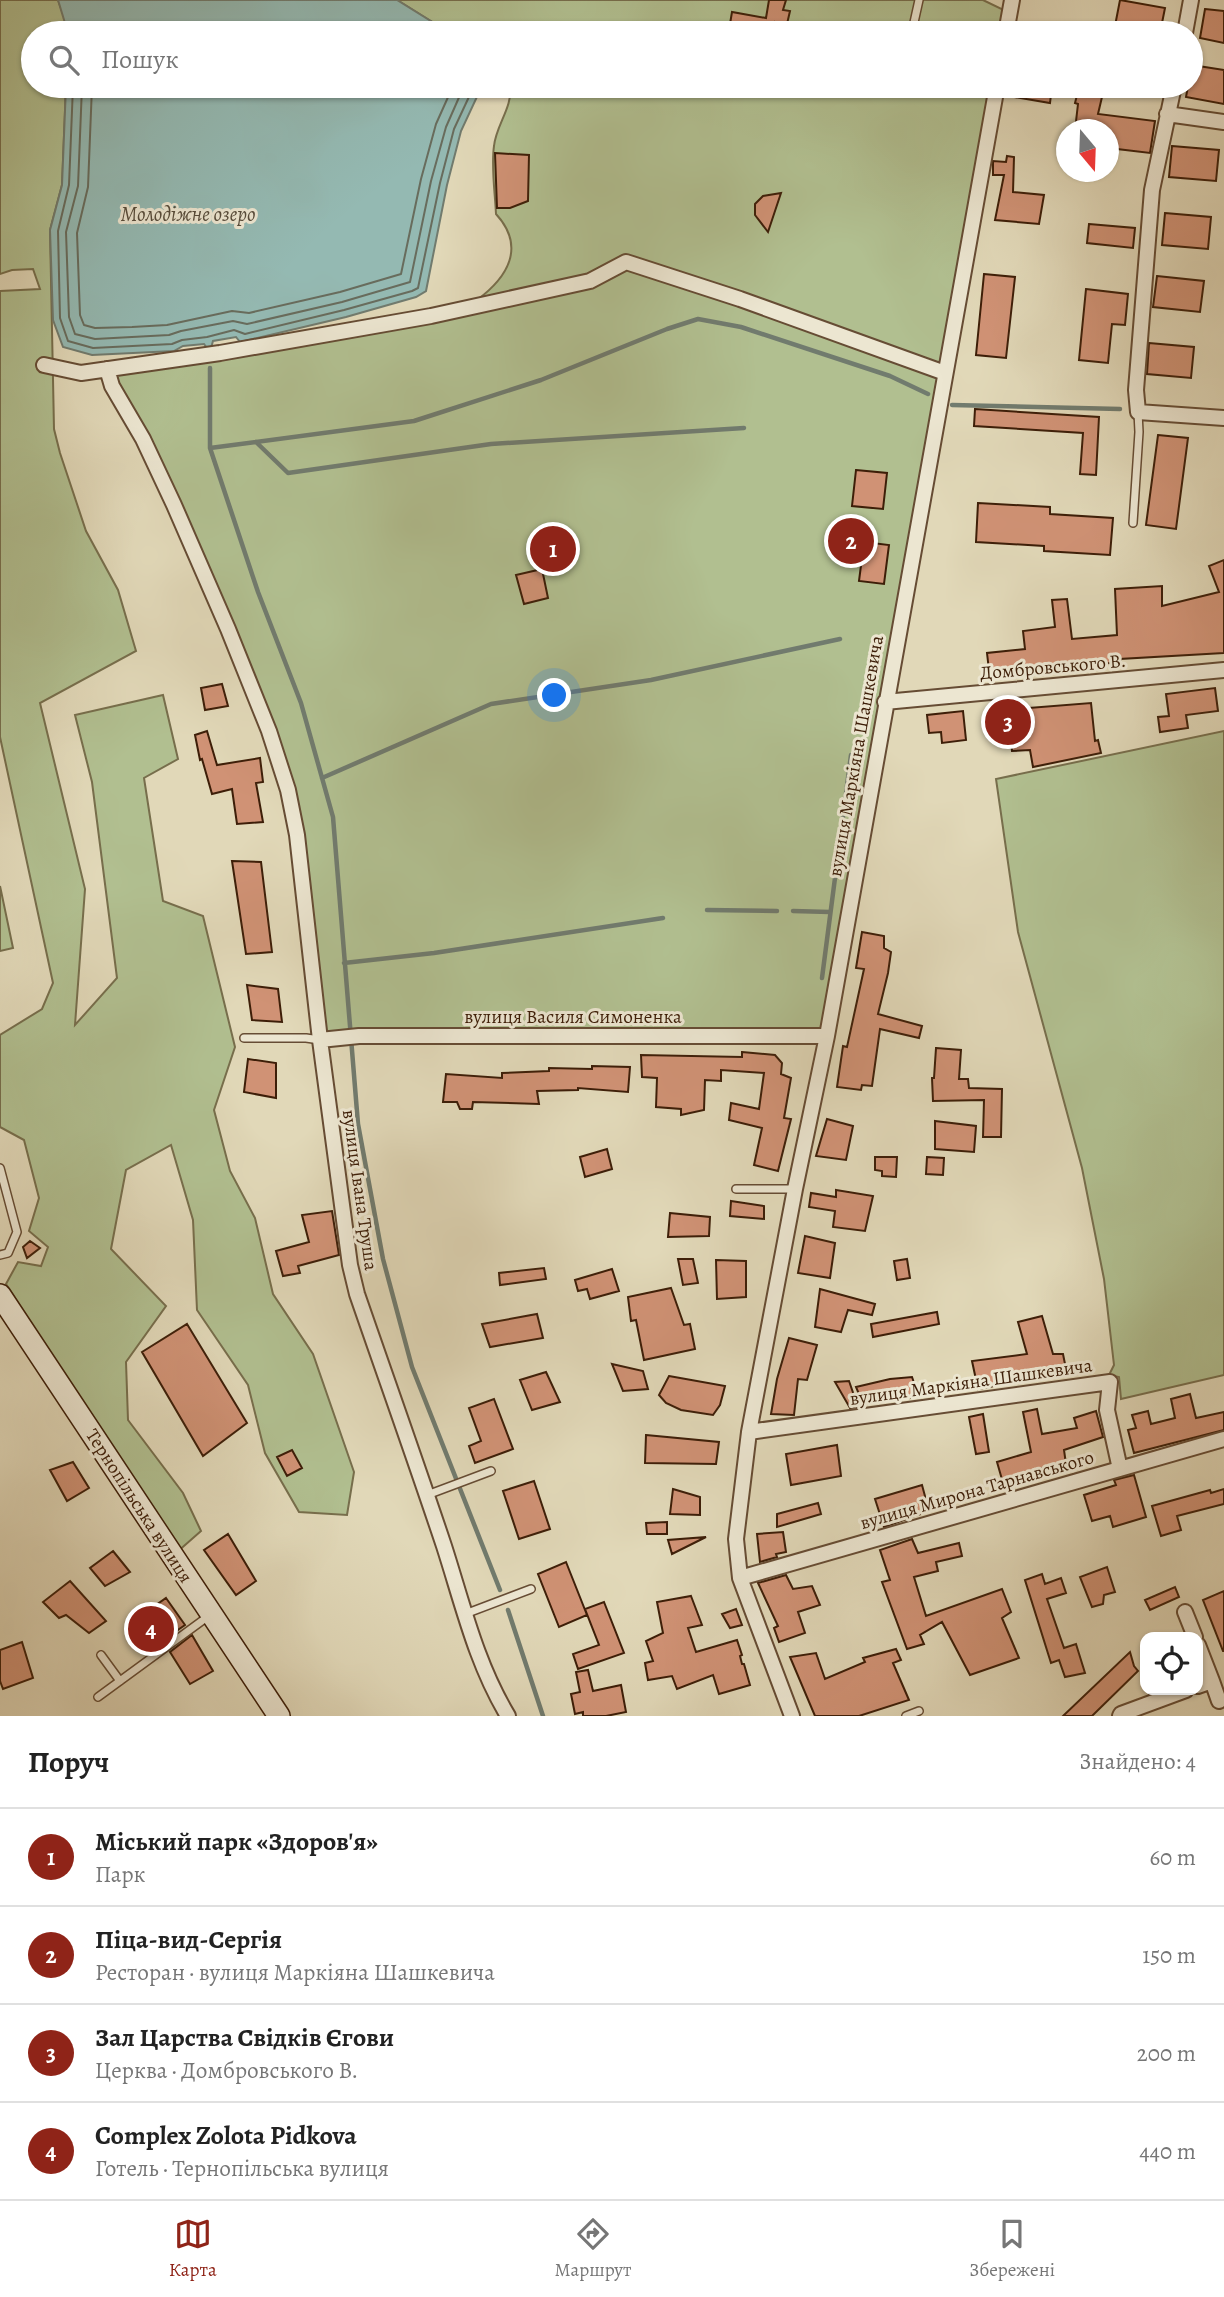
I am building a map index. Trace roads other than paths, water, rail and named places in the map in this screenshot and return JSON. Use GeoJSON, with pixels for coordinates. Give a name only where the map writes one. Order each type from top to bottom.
{"type":"FeatureCollection","features":[{"type":"Feature","properties":{"kind":"street"},"geometry":{"type":"LineString","coordinates":[[1008,21],[1012,0]]}},
{"type":"Feature","properties":{"kind":"street"},"geometry":{"type":"LineString","coordinates":[[1187,21],[1191,0]]}},
{"type":"Feature","properties":{"kind":"street","name":"вулиця Маркіяна Шашкевича"},"geometry":{"type":"LineString","coordinates":[[792,1716],[740,1578],[736,1539],[749,1432],[827,1036],[995,98]]}},
{"type":"Feature","properties":{"kind":"street"},"geometry":{"type":"LineString","coordinates":[[1171,98],[1152,190],[1136,390],[1138,412],[1224,418]]}},
{"type":"Feature","properties":{"kind":"street"},"geometry":{"type":"LineString","coordinates":[[1167,114],[1224,122]]}},
{"type":"Feature","properties":{"kind":"street"},"geometry":{"type":"LineString","coordinates":[[44,365],[81,373],[220,353],[431,316],[590,281],[626,262],[740,299],[945,373]]}},
{"type":"Feature","properties":{"kind":"street","name":"вулиця Івана Труша"},"geometry":{"type":"LineString","coordinates":[[107,369],[112,386],[143,439],[169,494],[239,655],[269,731],[288,790],[298,835],[320,1040],[350,1265],[357,1294],[482,1668],[508,1716]]}},
{"type":"Feature","properties":{"kind":"street","name":"Домбровського В."},"geometry":{"type":"LineString","coordinates":[[885,702],[1224,670]]}},
{"type":"Feature","properties":{"kind":"street","name":"вулиця Василя Симоненка"},"geometry":{"type":"LineString","coordinates":[[320,1040],[342,1036],[827,1036]]}},
{"type":"Feature","properties":{"kind":"street","name":"Тернопільська вулиця"},"geometry":{"type":"LineString","coordinates":[[0,1295],[279,1716]]}},
{"type":"Feature","properties":{"kind":"street","name":"вулиця Маркіяна Шашкевича"},"geometry":{"type":"LineString","coordinates":[[749,1432],[1112,1379],[1107,1410],[1120,1469]]}},
{"type":"Feature","properties":{"kind":"street","name":"вулиця Мирона Тарнавського"},"geometry":{"type":"LineString","coordinates":[[740,1578],[1224,1439]]}},
{"type":"Feature","properties":{"kind":"street"},"geometry":{"type":"LineString","coordinates":[[1185,1612],[1193,1632]]}},
{"type":"Feature","properties":{"kind":"street"},"geometry":{"type":"LineString","coordinates":[[1205,1683],[1219,1701]]}},
{"type":"Feature","properties":{"kind":"street"},"geometry":{"type":"LineString","coordinates":[[1120,1716],[1172,1695]]}},
{"type":"Feature","properties":{"kind":"lane"},"geometry":{"type":"LineString","coordinates":[[914,21],[919,0]]}},
{"type":"Feature","properties":{"kind":"lane"},"geometry":{"type":"LineString","coordinates":[[1133,523],[1138,412]]}},
{"type":"Feature","properties":{"kind":"lane"},"geometry":{"type":"LineString","coordinates":[[244,1038],[320,1040]]}},
{"type":"Feature","properties":{"kind":"lane"},"geometry":{"type":"LineString","coordinates":[[0,1168],[16,1232],[8,1253],[0,1255]]}},
{"type":"Feature","properties":{"kind":"lane"},"geometry":{"type":"LineString","coordinates":[[736,1189],[795,1189]]}},
{"type":"Feature","properties":{"kind":"lane"},"geometry":{"type":"LineString","coordinates":[[426,1495],[491,1471]]}},
{"type":"Feature","properties":{"kind":"lane"},"geometry":{"type":"LineString","coordinates":[[465,1614],[531,1589]]}},
{"type":"Feature","properties":{"kind":"lane"},"geometry":{"type":"LineString","coordinates":[[98,1697],[211,1614]]}},
{"type":"Feature","properties":{"kind":"lane"},"geometry":{"type":"LineString","coordinates":[[101,1655],[120,1681]]}},
{"type":"Feature","properties":{"kind":"lane"},"geometry":{"type":"LineString","coordinates":[[906,1716],[919,1711]]}},
{"type":"Feature","properties":{"kind":"water"},"geometry":{"type":"Polygon","coordinates":[[[58,0],[397,0],[431,21],[64,21],[58,0]]]}},
{"type":"Feature","properties":{"kind":"water","name":"Молодіжне озеро"},"geometry":{"type":"Polygon","coordinates":[[[66,98],[476,98],[461,131],[447,185],[426,291],[416,297],[346,317],[240,342],[236,337],[213,341],[211,348],[204,344],[183,346],[174,351],[92,355],[63,347],[53,320],[50,230],[62,185],[66,98]]]}},
{"type":"Feature","properties":{"kind":"waterway"},"geometry":{"type":"LineString","coordinates":[[210,448],[414,421],[541,380],[698,319],[741,327],[890,376],[928,394]]}},
{"type":"Feature","properties":{"kind":"waterway"},"geometry":{"type":"LineString","coordinates":[[210,368],[210,448],[258,592],[301,703],[333,817],[358,1124],[383,1259],[412,1367],[500,1590]]}},
{"type":"Feature","properties":{"kind":"waterway"},"geometry":{"type":"LineString","coordinates":[[952,405],[1120,409]]}},
{"type":"Feature","properties":{"kind":"waterway"},"geometry":{"type":"LineString","coordinates":[[256,442],[288,473],[491,444],[744,428]]}},
{"type":"Feature","properties":{"kind":"waterway"},"geometry":{"type":"LineString","coordinates":[[322,778],[491,704],[651,680],[840,639]]}},
{"type":"Feature","properties":{"kind":"waterway"},"geometry":{"type":"LineString","coordinates":[[822,978],[851,755]]}},
{"type":"Feature","properties":{"kind":"waterway"},"geometry":{"type":"LineString","coordinates":[[707,910],[777,911]]}},
{"type":"Feature","properties":{"kind":"waterway"},"geometry":{"type":"LineString","coordinates":[[793,911],[830,912]]}},
{"type":"Feature","properties":{"kind":"waterway"},"geometry":{"type":"LineString","coordinates":[[344,963],[434,953],[663,918]]}},
{"type":"Feature","properties":{"kind":"waterway"},"geometry":{"type":"LineString","coordinates":[[508,1610],[543,1716]]}},
{"type":"Feature","properties":{"kind":"place","name":"Піца-вид-Сергія"},"geometry":{"type":"Point","coordinates":[851,541]}},
{"type":"Feature","properties":{"kind":"place","name":"Міський парк «Здоров'я»"},"geometry":{"type":"Point","coordinates":[553,549]}},
{"type":"Feature","properties":{"kind":"place","name":"Зал Царства Свідків Єгови"},"geometry":{"type":"Point","coordinates":[1008,722]}},
{"type":"Feature","properties":{"kind":"place","name":"Complex Zolota Pidkova"},"geometry":{"type":"Point","coordinates":[151,1629]}}]}
